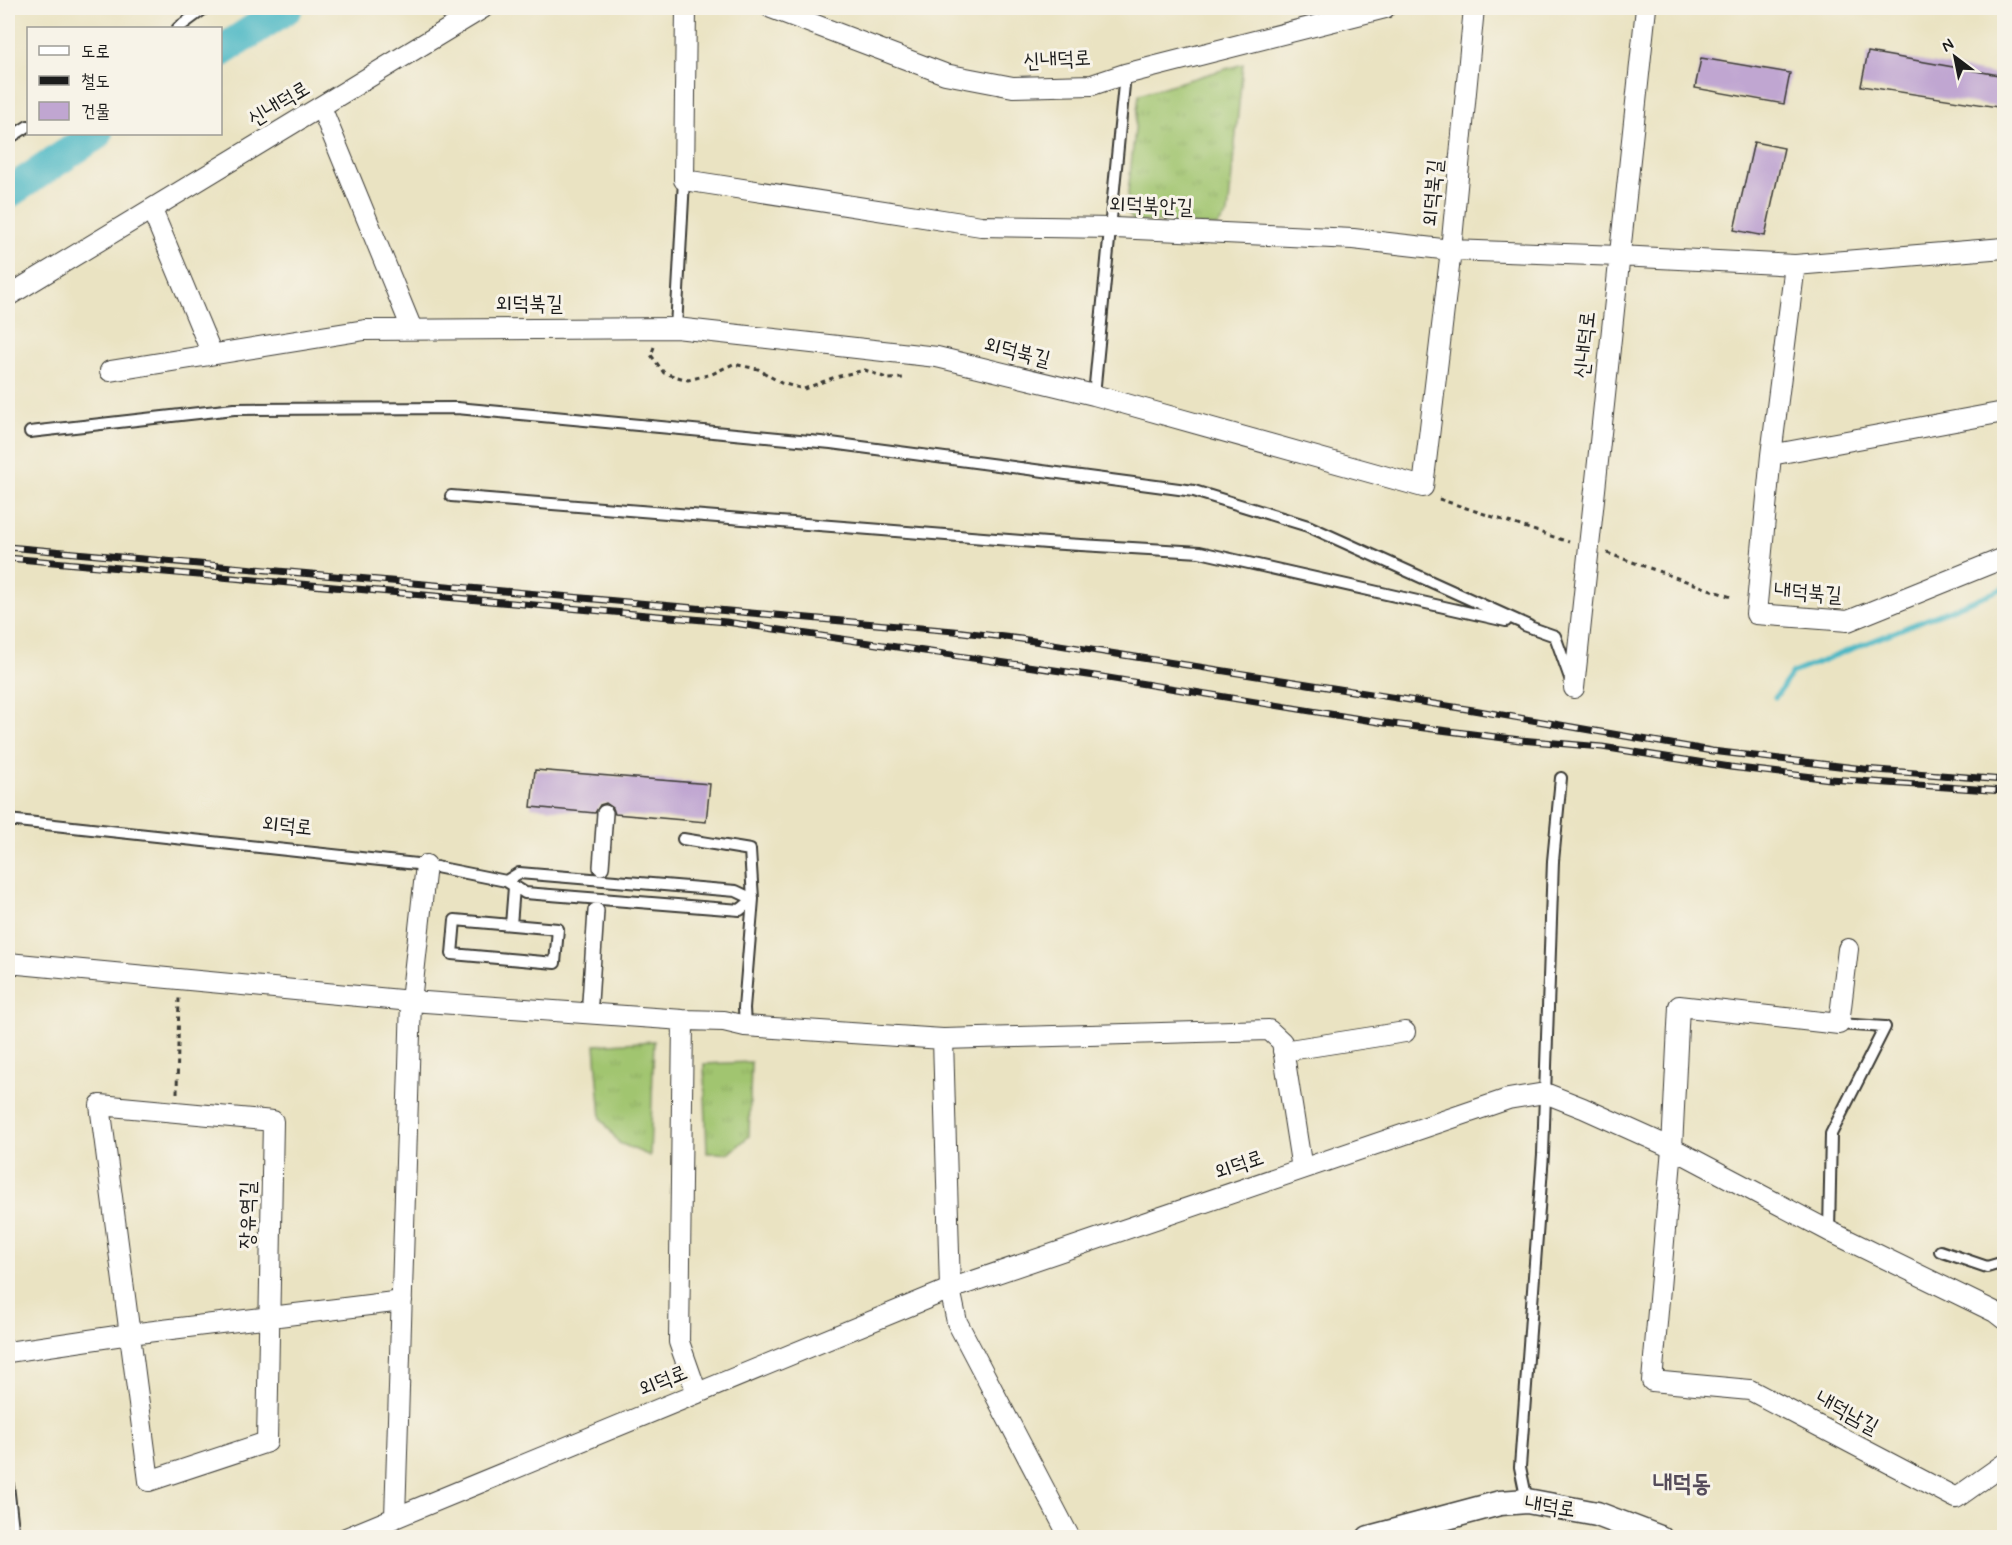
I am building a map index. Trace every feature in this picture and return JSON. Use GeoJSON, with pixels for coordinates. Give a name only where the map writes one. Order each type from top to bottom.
{"type":"FeatureCollection","features":[{"type":"Feature","properties":{"kind":"street","name":"신내덕로"},"geometry":{"type":"LineString","coordinates":[[8,296],[483,8]]}},
{"type":"Feature","properties":{"kind":"street"},"geometry":{"type":"LineString","coordinates":[[684,180],[686,8]]}},
{"type":"Feature","properties":{"kind":"street","name":"신내덕로"},"geometry":{"type":"LineString","coordinates":[[771,8],[945,74],[1013,87],[1092,85],[1125,74],[1385,8]]}},
{"type":"Feature","properties":{"kind":"street","name":"외덕북길"},"geometry":{"type":"LineString","coordinates":[[110,371],[365,330],[676,328],[937,357],[1094,395],[1422,487],[1451,250],[1474,8]]}},
{"type":"Feature","properties":{"kind":"street","name":"신내덕로"},"geometry":{"type":"LineString","coordinates":[[1574,688],[1646,8]]}},
{"type":"Feature","properties":{"kind":"street"},"geometry":{"type":"LineString","coordinates":[[321,107],[412,329]]}},
{"type":"Feature","properties":{"kind":"street","name":"외덕북안길"},"geometry":{"type":"LineString","coordinates":[[684,180],[981,226],[1110,228],[1353,239],[1451,250],[1619,256]]}},
{"type":"Feature","properties":{"kind":"street"},"geometry":{"type":"LineString","coordinates":[[152,210],[212,354]]}},
{"type":"Feature","properties":{"kind":"street"},"geometry":{"type":"LineString","coordinates":[[1619,256],[1795,265],[2004,248]]}},
{"type":"Feature","properties":{"kind":"street","name":"내덕북길"},"geometry":{"type":"LineString","coordinates":[[1795,265],[1771,455],[1756,614],[1848,621],[2004,558]]}},
{"type":"Feature","properties":{"kind":"street"},"geometry":{"type":"LineString","coordinates":[[1771,455],[2004,412]]}},
{"type":"Feature","properties":{"kind":"street"},"geometry":{"type":"LineString","coordinates":[[600,867],[605,813]]}},
{"type":"Feature","properties":{"kind":"street"},"geometry":{"type":"LineString","coordinates":[[395,1517],[411,1001],[426,866]]}},
{"type":"Feature","properties":{"kind":"street"},"geometry":{"type":"LineString","coordinates":[[590,1002],[596,910]]}},
{"type":"Feature","properties":{"kind":"street"},"geometry":{"type":"LineString","coordinates":[[1672,1148],[1679,1006],[1839,1024],[1848,949]]}},
{"type":"Feature","properties":{"kind":"street"},"geometry":{"type":"LineString","coordinates":[[8,963],[411,1001],[724,1021],[745,1026],[943,1039],[1269,1030],[1282,1042],[1302,1169]]}},
{"type":"Feature","properties":{"kind":"street"},"geometry":{"type":"LineString","coordinates":[[683,1020],[679,1342],[697,1393]]}},
{"type":"Feature","properties":{"kind":"street"},"geometry":{"type":"LineString","coordinates":[[1283,1051],[1405,1032]]}},
{"type":"Feature","properties":{"kind":"street"},"geometry":{"type":"LineString","coordinates":[[943,1039],[950,1289],[957,1322],[1070,1538]]}},
{"type":"Feature","properties":{"kind":"street"},"geometry":{"type":"LineString","coordinates":[[1545,1093],[1672,1148],[1828,1231],[1995,1312],[2004,1319]]}},
{"type":"Feature","properties":{"kind":"street","name":"외덕로"},"geometry":{"type":"LineString","coordinates":[[346,1538],[950,1289],[1508,1099],[1545,1093]]}},
{"type":"Feature","properties":{"kind":"street","name":"장유역길"},"geometry":{"type":"LineString","coordinates":[[100,1105],[273,1121],[270,1318],[267,1442],[149,1481],[100,1105]]}},
{"type":"Feature","properties":{"kind":"street","name":"내덕남길"},"geometry":{"type":"LineString","coordinates":[[1672,1148],[1652,1381],[1750,1390],[1956,1498],[2004,1464]]}},
{"type":"Feature","properties":{"kind":"street"},"geometry":{"type":"LineString","coordinates":[[8,1352],[130,1334],[402,1301]]}},
{"type":"Feature","properties":{"kind":"street","name":"내덕로"},"geometry":{"type":"LineString","coordinates":[[1369,1538],[1500,1503],[1527,1501],[1597,1514],[1660,1538]]}},
{"type":"Feature","properties":{"kind":"lane"},"geometry":{"type":"LineString","coordinates":[[179,27],[205,8]]}},
{"type":"Feature","properties":{"kind":"lane"},"geometry":{"type":"LineString","coordinates":[[1094,395],[1125,74]]}},
{"type":"Feature","properties":{"kind":"lane"},"geometry":{"type":"LineString","coordinates":[[8,139],[27,127]]}},
{"type":"Feature","properties":{"kind":"lane"},"geometry":{"type":"LineString","coordinates":[[676,328],[684,180]]}},
{"type":"Feature","properties":{"kind":"lane"},"geometry":{"type":"LineString","coordinates":[[30,432],[234,409],[457,408],[855,446],[1194,491],[1308,526],[1555,636],[1574,688]]}},
{"type":"Feature","properties":{"kind":"lane"},"geometry":{"type":"LineString","coordinates":[[451,496],[1023,541],[1200,552],[1529,626]]}},
{"type":"Feature","properties":{"kind":"lane"},"geometry":{"type":"LineString","coordinates":[[1527,1501],[1520,1467],[1545,1093],[1553,861],[1561,778]]}},
{"type":"Feature","properties":{"kind":"lane","name":"외덕로"},"geometry":{"type":"LineString","coordinates":[[8,820],[426,866],[510,884],[525,893],[740,910],[753,899]]}},
{"type":"Feature","properties":{"kind":"lane"},"geometry":{"type":"LineString","coordinates":[[683,839],[750,850],[753,899],[744,1008],[745,1026]]}},
{"type":"Feature","properties":{"kind":"lane"},"geometry":{"type":"LineString","coordinates":[[511,925],[510,884],[519,873],[736,891],[753,899]]}},
{"type":"Feature","properties":{"kind":"lane"},"geometry":{"type":"LineString","coordinates":[[455,920],[511,925],[558,929],[555,963],[452,954],[455,920]]}},
{"type":"Feature","properties":{"kind":"lane"},"geometry":{"type":"LineString","coordinates":[[1828,1231],[1831,1134],[1885,1027],[1839,1024]]}},
{"type":"Feature","properties":{"kind":"lane"},"geometry":{"type":"LineString","coordinates":[[1940,1251],[1986,1266],[2004,1262]]}},
{"type":"Feature","properties":{"kind":"lane"},"geometry":{"type":"LineString","coordinates":[[8,1485],[14,1538]]}},
{"type":"Feature","properties":{"kind":"path"},"geometry":{"type":"LineString","coordinates":[[655,342],[651,355],[664,373],[688,380],[712,374],[733,364],[759,369],[781,383],[804,389],[865,369],[889,380],[903,378]]}},
{"type":"Feature","properties":{"kind":"path"},"geometry":{"type":"LineString","coordinates":[[1439,499],[1569,542]]}},
{"type":"Feature","properties":{"kind":"path"},"geometry":{"type":"LineString","coordinates":[[1602,551],[1734,598]]}},
{"type":"Feature","properties":{"kind":"path"},"geometry":{"type":"LineString","coordinates":[[177,1093],[180,993]]}},
{"type":"Feature","properties":{"kind":"green space"},"geometry":{"type":"Polygon","coordinates":[[[1243,64],[1228,214],[1217,226],[1134,221],[1126,210],[1139,94],[1243,64]]]}},
{"type":"Feature","properties":{"kind":"green space"},"geometry":{"type":"Polygon","coordinates":[[[654,1041],[650,1156],[619,1143],[601,1118],[595,1045],[654,1041]]]}},
{"type":"Feature","properties":{"kind":"green space"},"geometry":{"type":"Polygon","coordinates":[[[751,1062],[749,1136],[730,1153],[707,1153],[704,1064],[751,1062]]]}},
{"type":"Feature","properties":{"kind":"building"},"geometry":{"type":"Polygon","coordinates":[[[1868,52],[2004,76],[2004,108],[1861,86],[1868,52]]]}},
{"type":"Feature","properties":{"kind":"building"},"geometry":{"type":"Polygon","coordinates":[[[1701,58],[1790,73],[1784,104],[1695,88],[1701,58]]]}},
{"type":"Feature","properties":{"kind":"building"},"geometry":{"type":"Polygon","coordinates":[[[1754,142],[1784,148],[1765,236],[1734,230],[1754,142]]]}},
{"type":"Feature","properties":{"kind":"building"},"geometry":{"type":"Polygon","coordinates":[[[535,770],[710,784],[706,822],[615,814],[613,808],[606,803],[600,805],[595,813],[531,807],[535,770]]]}},
{"type":"Feature","properties":{"kind":"waterway"},"geometry":{"type":"LineString","coordinates":[[222,51],[287,8]]}},
{"type":"Feature","properties":{"kind":"waterway"},"geometry":{"type":"LineString","coordinates":[[8,193],[95,135]]}},
{"type":"Feature","properties":{"kind":"waterway"},"geometry":{"type":"LineString","coordinates":[[1775,698],[1792,673],[2004,588]]}},
{"type":"Feature","properties":{"kind":"railway"},"geometry":{"type":"LineString","coordinates":[[8,547],[954,631],[1021,639],[1473,710],[1712,751],[1864,769],[2004,780]]}},
{"type":"Feature","properties":{"kind":"railway"},"geometry":{"type":"LineString","coordinates":[[8,558],[726,622],[1102,677],[1385,723],[1520,740],[1602,747],[1730,767],[1830,779],[2004,791]]}},
{"type":"Feature","properties":{"kind":"district","name":"내덕동"},"geometry":{"type":"Point","coordinates":[1682,1484]}}]}
